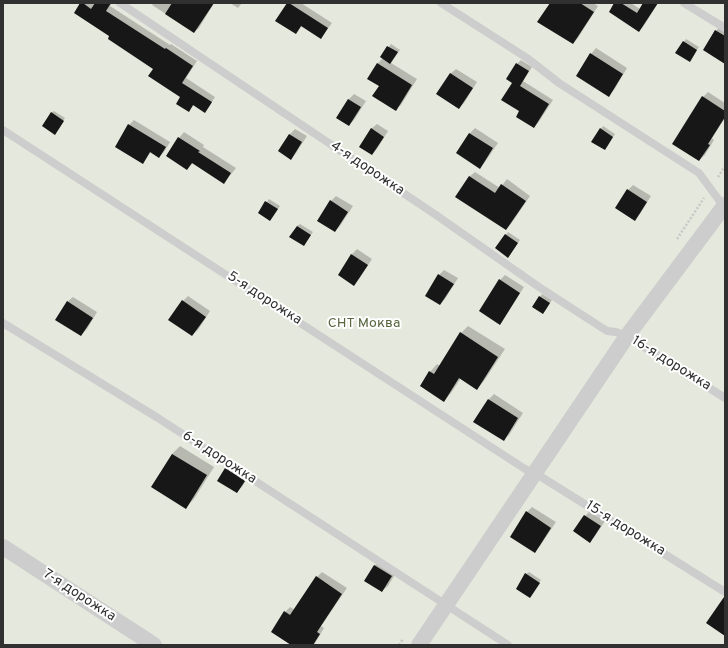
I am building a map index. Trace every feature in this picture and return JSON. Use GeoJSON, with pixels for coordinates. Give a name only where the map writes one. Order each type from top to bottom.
{"type":"FeatureCollection","features":[{"type":"Feature","properties":{"kind":"street"},"geometry":{"type":"LineString","coordinates":[[419,645],[439,601],[530,471],[621,334],[722,203]]}},
{"type":"Feature","properties":{"kind":"street","name":"7-я дорожка"},"geometry":{"type":"LineString","coordinates":[[3,547],[154,645]]}},
{"type":"Feature","properties":{"kind":"lane","name":"4-я дорожка"},"geometry":{"type":"LineString","coordinates":[[120,3],[436,215],[539,287],[607,331],[621,334]]}},
{"type":"Feature","properties":{"kind":"lane"},"geometry":{"type":"LineString","coordinates":[[441,3],[527,58],[559,83],[698,173],[722,203]]}},
{"type":"Feature","properties":{"kind":"lane"},"geometry":{"type":"LineString","coordinates":[[684,3],[725,28]]}},
{"type":"Feature","properties":{"kind":"lane","name":"5-я дорожка"},"geometry":{"type":"LineString","coordinates":[[3,130],[530,471]]}},
{"type":"Feature","properties":{"kind":"lane","name":"6-я дорожка"},"geometry":{"type":"LineString","coordinates":[[3,323],[158,418],[508,645]]}},
{"type":"Feature","properties":{"kind":"lane","name":"16-я дорожка"},"geometry":{"type":"LineString","coordinates":[[621,334],[725,398]]}},
{"type":"Feature","properties":{"kind":"lane","name":"15-я дорожка"},"geometry":{"type":"LineString","coordinates":[[530,471],[725,592]]}},
{"type":"Feature","properties":{"kind":"green space","name":"СНТ Моква"},"geometry":{"type":"Polygon","coordinates":[[[3,3],[725,3],[725,645],[3,645],[3,3]]]}},
{"type":"Feature","properties":{"kind":"building"},"geometry":{"type":"Polygon","coordinates":[[[80,3],[83,3],[91,9],[95,3],[111,3],[106,11],[193,66],[182,83],[212,102],[205,113],[193,105],[189,112],[176,104],[180,97],[148,76],[153,69],[108,39],[109,36],[74,13],[80,3]]]}},
{"type":"Feature","properties":{"kind":"building"},"geometry":{"type":"Polygon","coordinates":[[[172,3],[214,3],[194,33],[165,14],[172,3]]]}},
{"type":"Feature","properties":{"kind":"building"},"geometry":{"type":"Polygon","coordinates":[[[287,3],[328,28],[321,39],[301,26],[296,34],[275,21],[287,3]]]}},
{"type":"Feature","properties":{"kind":"building"},"geometry":{"type":"Polygon","coordinates":[[[550,3],[580,3],[594,12],[573,44],[537,22],[550,3]]]}},
{"type":"Feature","properties":{"kind":"building"},"geometry":{"type":"Polygon","coordinates":[[[614,3],[621,3],[637,13],[643,3],[658,3],[639,32],[609,12],[614,3]]]}},
{"type":"Feature","properties":{"kind":"building"},"geometry":{"type":"Polygon","coordinates":[[[715,30],[725,36],[725,64],[703,50],[715,30]]]}},
{"type":"Feature","properties":{"kind":"building"},"geometry":{"type":"Polygon","coordinates":[[[683,41],[697,50],[690,62],[675,53],[683,41]]]}},
{"type":"Feature","properties":{"kind":"building"},"geometry":{"type":"Polygon","coordinates":[[[387,46],[398,52],[390,64],[380,57],[387,46]]]}},
{"type":"Feature","properties":{"kind":"building"},"geometry":{"type":"Polygon","coordinates":[[[590,53],[623,74],[609,97],[576,76],[590,53]]]}},
{"type":"Feature","properties":{"kind":"building"},"geometry":{"type":"Polygon","coordinates":[[[377,63],[412,85],[396,111],[372,96],[379,86],[367,79],[377,63]]]}},
{"type":"Feature","properties":{"kind":"building"},"geometry":{"type":"Polygon","coordinates":[[[516,63],[529,71],[520,86],[549,104],[534,128],[516,117],[519,111],[501,100],[512,83],[506,79],[516,63]]]}},
{"type":"Feature","properties":{"kind":"building"},"geometry":{"type":"Polygon","coordinates":[[[450,73],[473,88],[459,109],[436,94],[450,73]]]}},
{"type":"Feature","properties":{"kind":"building"},"geometry":{"type":"Polygon","coordinates":[[[702,96],[725,111],[725,117],[708,144],[710,145],[699,161],[672,144],[702,96]]]}},
{"type":"Feature","properties":{"kind":"building"},"geometry":{"type":"Polygon","coordinates":[[[348,99],[361,107],[349,126],[336,118],[348,99]]]}},
{"type":"Feature","properties":{"kind":"building"},"geometry":{"type":"Polygon","coordinates":[[[51,112],[64,121],[55,135],[42,126],[51,112]]]}},
{"type":"Feature","properties":{"kind":"building"},"geometry":{"type":"Polygon","coordinates":[[[128,124],[166,147],[159,158],[150,152],[143,164],[115,147],[128,124]]]}},
{"type":"Feature","properties":{"kind":"building"},"geometry":{"type":"Polygon","coordinates":[[[371,128],[384,137],[372,155],[359,147],[371,128]]]}},
{"type":"Feature","properties":{"kind":"building"},"geometry":{"type":"Polygon","coordinates":[[[600,128],[613,137],[605,150],[591,142],[600,128]]]}},
{"type":"Feature","properties":{"kind":"building"},"geometry":{"type":"Polygon","coordinates":[[[469,133],[493,148],[480,169],[456,153],[469,133]]]}},
{"type":"Feature","properties":{"kind":"building"},"geometry":{"type":"Polygon","coordinates":[[[289,134],[302,142],[291,160],[278,151],[289,134]]]}},
{"type":"Feature","properties":{"kind":"building"},"geometry":{"type":"Polygon","coordinates":[[[178,137],[231,173],[224,184],[192,163],[187,170],[166,156],[178,137]]]}},
{"type":"Feature","properties":{"kind":"building"},"geometry":{"type":"Polygon","coordinates":[[[469,176],[495,193],[501,184],[526,201],[506,230],[455,197],[469,176]]]}},
{"type":"Feature","properties":{"kind":"building"},"geometry":{"type":"Polygon","coordinates":[[[627,189],[647,202],[635,221],[615,208],[627,189]]]}},
{"type":"Feature","properties":{"kind":"building"},"geometry":{"type":"Polygon","coordinates":[[[330,200],[348,212],[335,232],[317,221],[330,200]]]}},
{"type":"Feature","properties":{"kind":"building"},"geometry":{"type":"Polygon","coordinates":[[[265,201],[278,209],[270,221],[258,213],[265,201]]]}},
{"type":"Feature","properties":{"kind":"building"},"geometry":{"type":"Polygon","coordinates":[[[297,226],[311,235],[304,246],[289,237],[297,226]]]}},
{"type":"Feature","properties":{"kind":"building"},"geometry":{"type":"Polygon","coordinates":[[[505,234],[518,243],[508,258],[495,248],[505,234]]]}},
{"type":"Feature","properties":{"kind":"building"},"geometry":{"type":"Polygon","coordinates":[[[351,254],[368,265],[354,286],[338,275],[351,254]]]}},
{"type":"Feature","properties":{"kind":"building"},"geometry":{"type":"Polygon","coordinates":[[[438,274],[454,284],[440,305],[425,296],[438,274]]]}},
{"type":"Feature","properties":{"kind":"building"},"geometry":{"type":"Polygon","coordinates":[[[499,279],[520,293],[500,325],[479,311],[499,279]]]}},
{"type":"Feature","properties":{"kind":"building"},"geometry":{"type":"Polygon","coordinates":[[[539,296],[550,303],[543,314],[532,307],[539,296]]]}},
{"type":"Feature","properties":{"kind":"building"},"geometry":{"type":"Polygon","coordinates":[[[182,300],[206,317],[192,336],[168,320],[182,300]]]}},
{"type":"Feature","properties":{"kind":"building"},"geometry":{"type":"Polygon","coordinates":[[[67,301],[93,318],[81,336],[55,320],[67,301]]]}},
{"type":"Feature","properties":{"kind":"building"},"geometry":{"type":"Polygon","coordinates":[[[460,332],[498,357],[477,390],[459,378],[444,402],[420,386],[429,371],[434,374],[460,332]]]}},
{"type":"Feature","properties":{"kind":"building"},"geometry":{"type":"Polygon","coordinates":[[[488,399],[518,418],[504,441],[473,422],[488,399]]]}},
{"type":"Feature","properties":{"kind":"building"},"geometry":{"type":"Polygon","coordinates":[[[172,454],[207,475],[186,509],[151,487],[172,454]]]}},
{"type":"Feature","properties":{"kind":"building"},"geometry":{"type":"Polygon","coordinates":[[[225,468],[245,481],[237,493],[217,481],[225,468]]]}},
{"type":"Feature","properties":{"kind":"building"},"geometry":{"type":"Polygon","coordinates":[[[526,511],[551,528],[535,553],[510,537],[526,511]]]}},
{"type":"Feature","properties":{"kind":"building"},"geometry":{"type":"Polygon","coordinates":[[[584,515],[601,526],[590,543],[573,531],[584,515]]]}},
{"type":"Feature","properties":{"kind":"building"},"geometry":{"type":"Polygon","coordinates":[[[374,565],[392,576],[382,592],[364,581],[374,565]]]}},
{"type":"Feature","properties":{"kind":"building"},"geometry":{"type":"Polygon","coordinates":[[[525,573],[540,583],[530,598],[516,589],[525,573]]]}},
{"type":"Feature","properties":{"kind":"building"},"geometry":{"type":"Polygon","coordinates":[[[316,576],[342,594],[317,632],[320,634],[313,645],[291,645],[271,632],[284,611],[290,615],[316,576]]]}},
{"type":"Feature","properties":{"kind":"building"},"geometry":{"type":"Polygon","coordinates":[[[725,597],[725,636],[706,623],[725,597]]]}}]}
